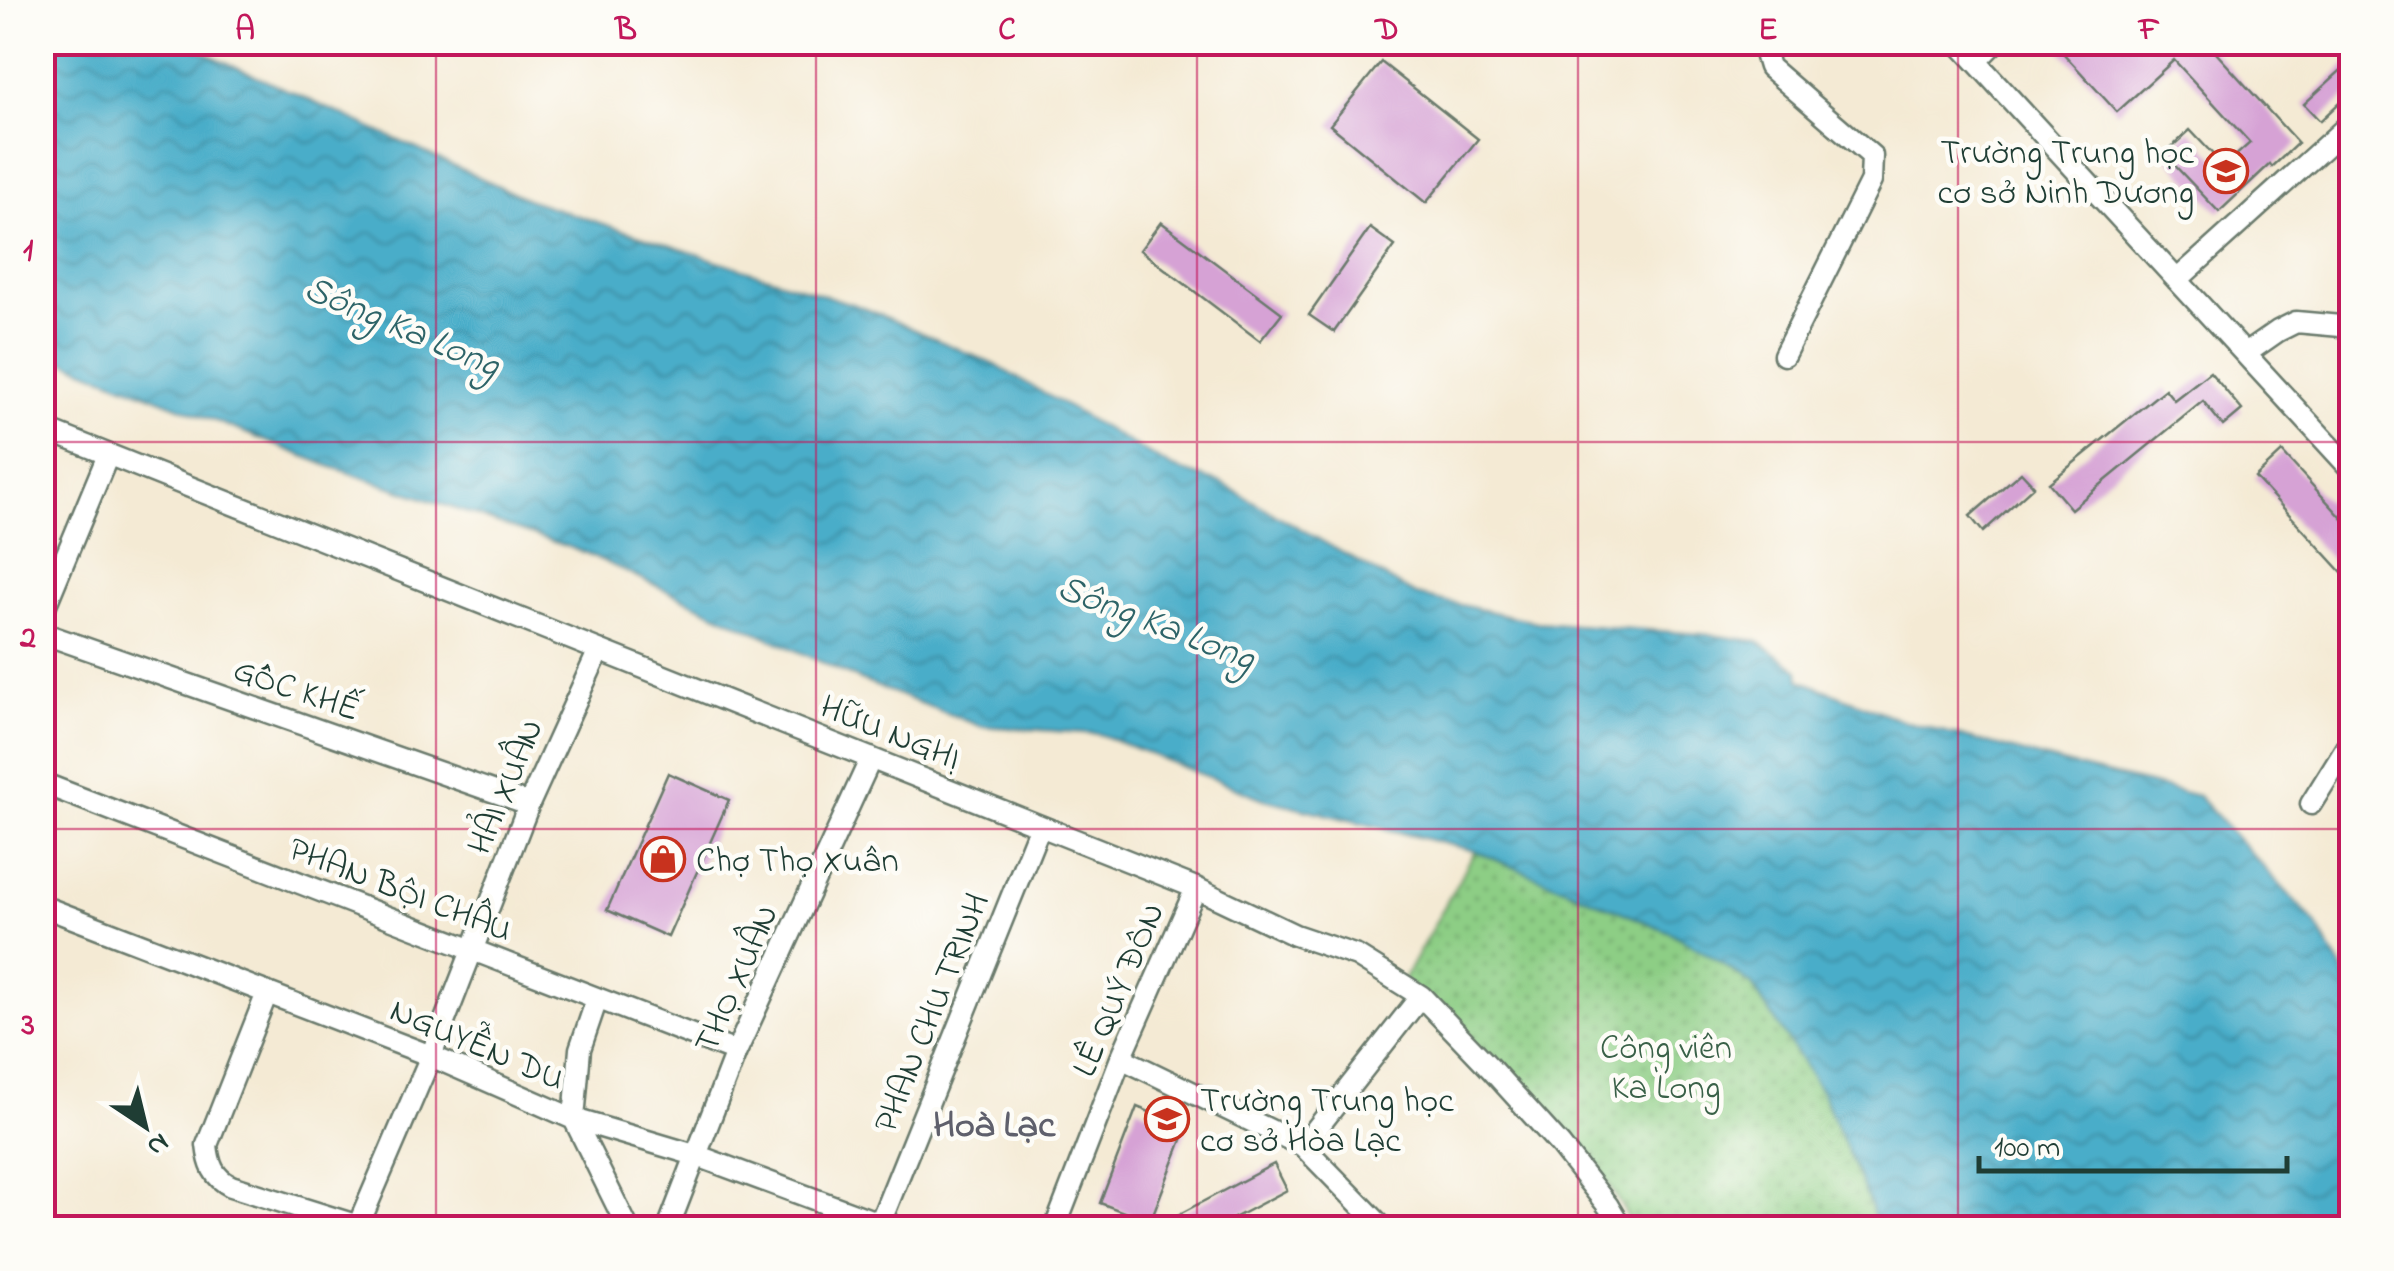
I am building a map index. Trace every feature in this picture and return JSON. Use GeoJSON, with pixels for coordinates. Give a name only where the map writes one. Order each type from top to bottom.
{"type":"FeatureCollection","features":[{"type":"Feature","properties":{"kind":"street"},"geometry":{"type":"LineString","coordinates":[[1774,42],[1766,57],[1769,67],[1872,156],[1871,181],[1784,355]]}},
{"type":"Feature","properties":{"kind":"street"},"geometry":{"type":"LineString","coordinates":[[1958,42],[2352,470]]}},
{"type":"Feature","properties":{"kind":"street"},"geometry":{"type":"LineString","coordinates":[[1976,61],[1995,42]]}},
{"type":"Feature","properties":{"kind":"street"},"geometry":{"type":"LineString","coordinates":[[2177,280],[2352,122]]}},
{"type":"Feature","properties":{"kind":"street"},"geometry":{"type":"LineString","coordinates":[[2245,354],[2296,322],[2352,327]]}},
{"type":"Feature","properties":{"kind":"street","name":"HỮU NGHỊ"},"geometry":{"type":"LineString","coordinates":[[42,428],[1196,888],[1294,935],[1357,956],[1421,996],[1492,1069],[1560,1145],[1621,1228]]}},
{"type":"Feature","properties":{"kind":"street"},"geometry":{"type":"LineString","coordinates":[[42,614],[108,455]]}},
{"type":"Feature","properties":{"kind":"street","name":"GỐC KHẾ"},"geometry":{"type":"LineString","coordinates":[[42,633],[529,804]]}},
{"type":"Feature","properties":{"kind":"street","name":"HẢI XUÂN"},"geometry":{"type":"LineString","coordinates":[[362,1227],[529,804],[599,650]]}},
{"type":"Feature","properties":{"kind":"street"},"geometry":{"type":"LineString","coordinates":[[2311,804],[2352,738]]}},
{"type":"Feature","properties":{"kind":"street","name":"THỌ XUÂN"},"geometry":{"type":"LineString","coordinates":[[668,1228],[736,1052],[872,758]]}},
{"type":"Feature","properties":{"kind":"street","name":"PHAN BỘI CHÂU"},"geometry":{"type":"LineString","coordinates":[[42,783],[736,1052]]}},
{"type":"Feature","properties":{"kind":"street","name":"PHAN CHU TRINH"},"geometry":{"type":"LineString","coordinates":[[886,1226],[1040,826]]}},
{"type":"Feature","properties":{"kind":"street","name":"LÊ QUÝ ĐÔN"},"geometry":{"type":"LineString","coordinates":[[1055,1228],[1121,1058],[1196,888]]}},
{"type":"Feature","properties":{"kind":"street","name":"NGUYỄN DU"},"geometry":{"type":"LineString","coordinates":[[42,906],[430,1056],[574,1119],[698,1156],[886,1226]]}},
{"type":"Feature","properties":{"kind":"street"},"geometry":{"type":"LineString","coordinates":[[267,993],[206,1145],[210,1166],[219,1180],[231,1186],[362,1227]]}},
{"type":"Feature","properties":{"kind":"street"},"geometry":{"type":"LineString","coordinates":[[1303,1146],[1421,996]]}},
{"type":"Feature","properties":{"kind":"street"},"geometry":{"type":"LineString","coordinates":[[596,998],[580,1049],[574,1119],[628,1228]]}},
{"type":"Feature","properties":{"kind":"street"},"geometry":{"type":"LineString","coordinates":[[1121,1058],[1303,1146],[1383,1228]]}},
{"type":"Feature","properties":{"kind":"green space","name":"Công viên Ka Long"},"geometry":{"type":"Polygon","coordinates":[[[1475,851],[1670,932],[1752,985],[1822,1093],[1877,1228],[1634,1228],[1593,1157],[1402,983],[1475,851]]]}},
{"type":"Feature","properties":{"kind":"water","name":"Sông Ka Long"},"geometry":{"type":"Polygon","coordinates":[[[42,43],[184,43],[529,200],[864,308],[995,365],[1173,468],[1219,482],[1416,595],[1537,622],[1757,641],[1799,670],[1800,680],[1904,721],[2198,796],[2316,924],[2343,971],[2352,996],[2351,1228],[1877,1228],[1822,1093],[1752,985],[1670,932],[1475,851],[1264,799],[1099,734],[980,726],[860,680],[586,553],[329,466],[43,353],[42,43]]]}},
{"type":"Feature","properties":{"kind":"building"},"geometry":{"type":"Polygon","coordinates":[[[2053,42],[2206,42],[2298,143],[2219,212],[2164,154],[2190,130],[2224,166],[2250,143],[2174,60],[2117,112],[2053,42]]]}},
{"type":"Feature","properties":{"kind":"building"},"geometry":{"type":"Polygon","coordinates":[[[2352,60],[2352,91],[2320,121],[2304,104],[2352,60]]]}},
{"type":"Feature","properties":{"kind":"building"},"geometry":{"type":"Polygon","coordinates":[[[1381,62],[1478,139],[1426,203],[1330,125],[1381,62]]]}},
{"type":"Feature","properties":{"kind":"building"},"geometry":{"type":"Polygon","coordinates":[[[1161,222],[1282,313],[1260,341],[1140,250],[1161,222]]]}},
{"type":"Feature","properties":{"kind":"building"},"geometry":{"type":"Polygon","coordinates":[[[1370,228],[1395,246],[1334,332],[1309,315],[1370,228]]]}},
{"type":"Feature","properties":{"kind":"building"},"geometry":{"type":"Polygon","coordinates":[[[2210,372],[2242,410],[2223,426],[2203,401],[2071,509],[2049,483],[2165,389],[2174,400],[2210,372]]]}},
{"type":"Feature","properties":{"kind":"building"},"geometry":{"type":"Polygon","coordinates":[[[2282,452],[2352,529],[2352,583],[2255,477],[2282,452]]]}},
{"type":"Feature","properties":{"kind":"building"},"geometry":{"type":"Polygon","coordinates":[[[2021,472],[2034,486],[1983,532],[1970,516],[2021,472]]]}},
{"type":"Feature","properties":{"kind":"building"},"geometry":{"type":"Polygon","coordinates":[[[668,773],[729,800],[668,937],[607,910],[668,773]]]}},
{"type":"Feature","properties":{"kind":"building"},"geometry":{"type":"Polygon","coordinates":[[[1137,1107],[1187,1127],[1150,1222],[1100,1203],[1137,1107]]]}},
{"type":"Feature","properties":{"kind":"building"},"geometry":{"type":"Polygon","coordinates":[[[1274,1164],[1287,1190],[1215,1228],[1153,1228],[1274,1164]]]}},
{"type":"Feature","properties":{"kind":"place","name":"Trường Trung học cơ sở Ninh Dương"},"geometry":{"type":"Point","coordinates":[2226,171]}},
{"type":"Feature","properties":{"kind":"place","name":"Chợ Thọ Xuân"},"geometry":{"type":"Point","coordinates":[663,859]}},
{"type":"Feature","properties":{"kind":"place","name":"Trường Trung học cơ sở Hòa Lạc"},"geometry":{"type":"Point","coordinates":[1167,1119]}},
{"type":"Feature","properties":{"kind":"district","name":"Hoà Lạc"},"geometry":{"type":"Point","coordinates":[994,1123]}}]}
